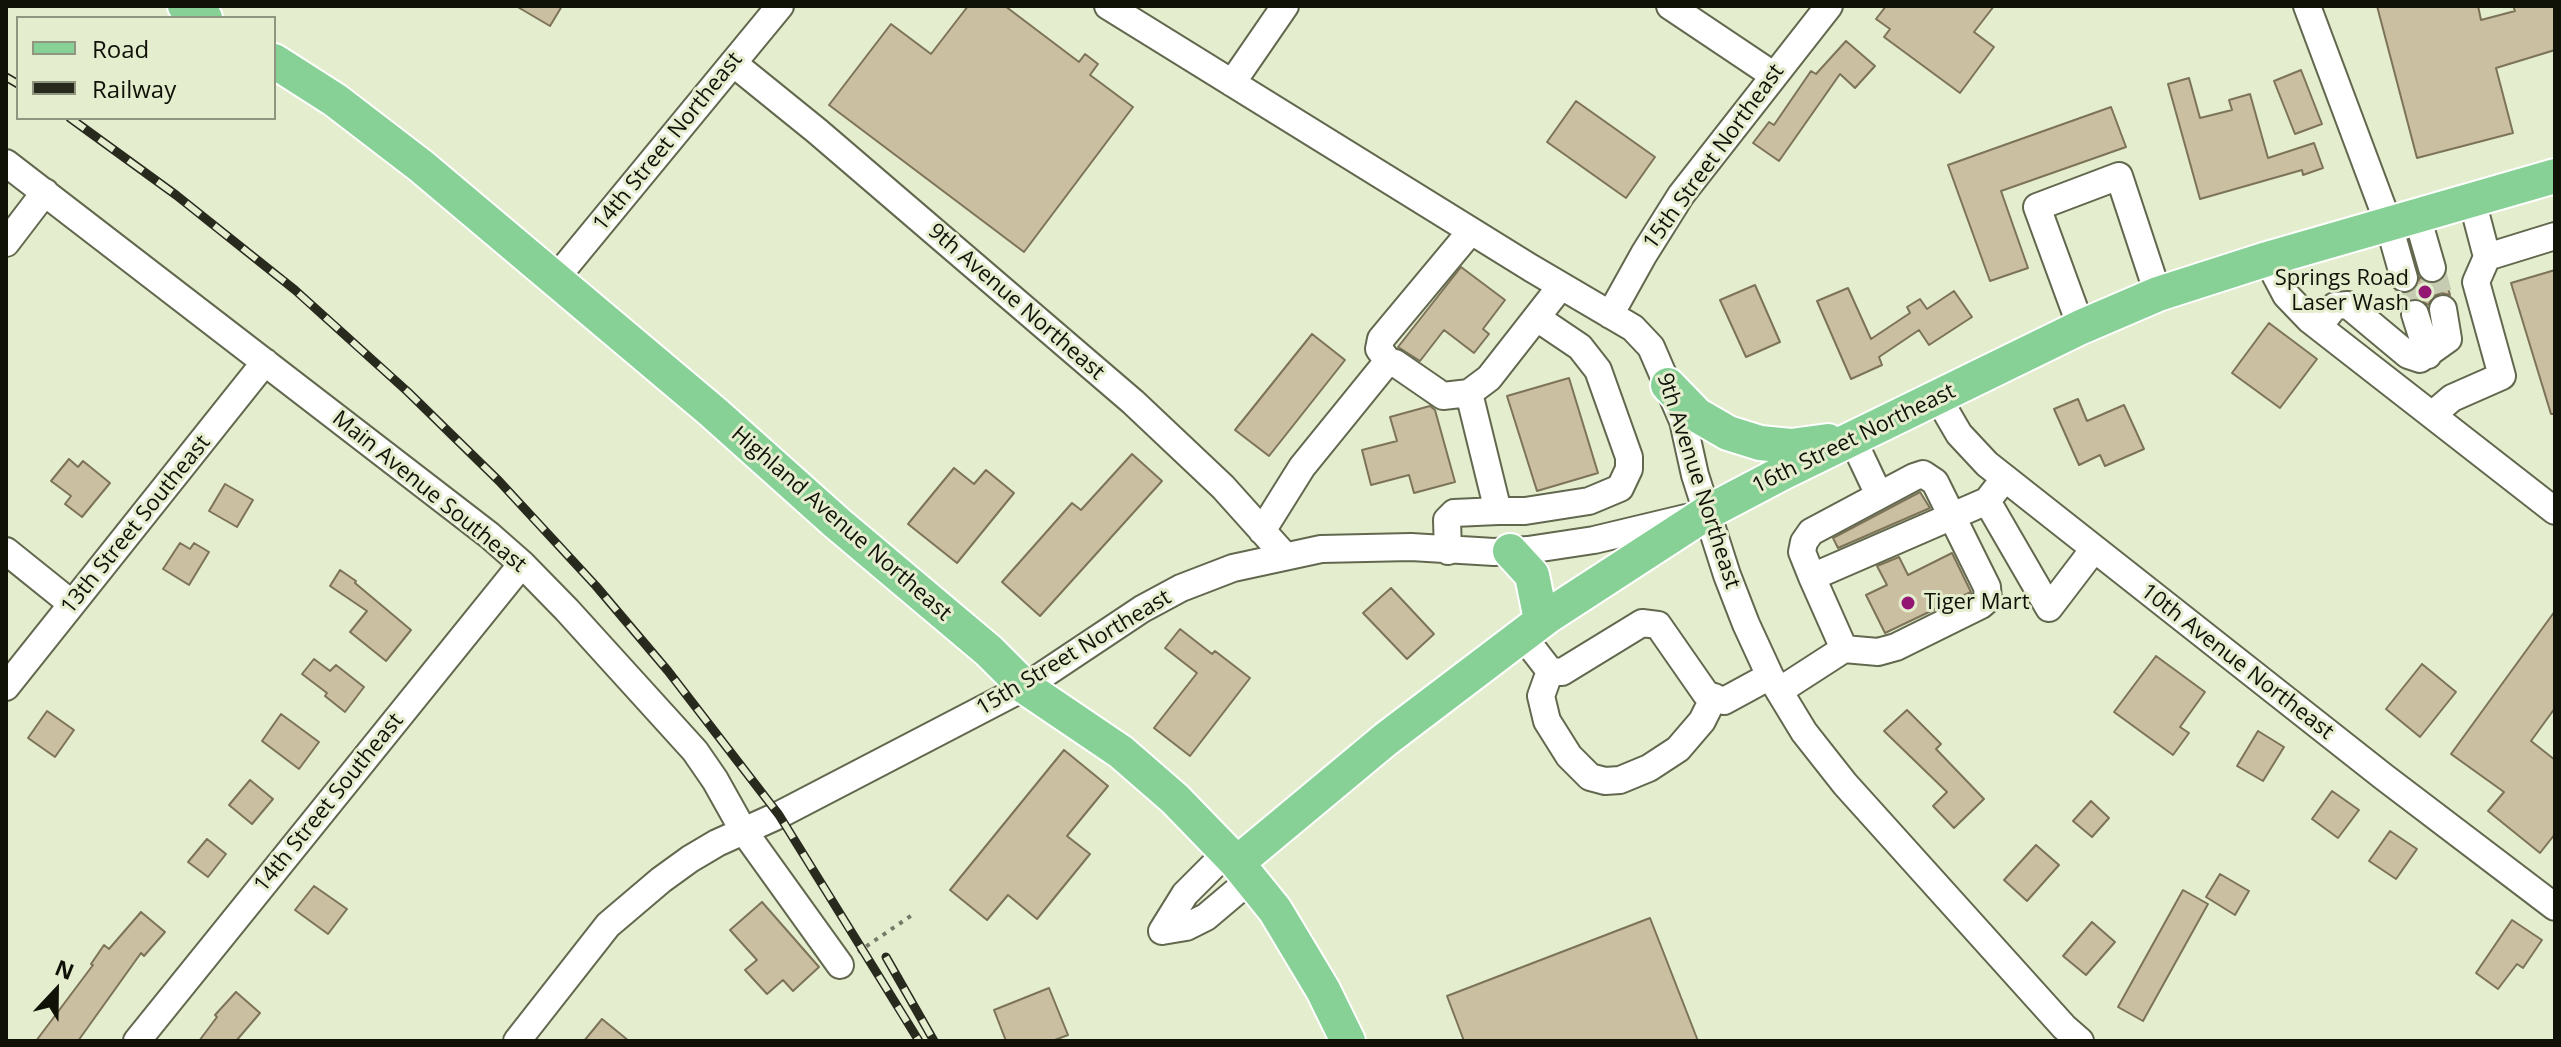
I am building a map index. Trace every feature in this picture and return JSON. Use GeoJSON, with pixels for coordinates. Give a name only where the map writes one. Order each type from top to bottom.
{"type":"FeatureCollection","features":[{"type":"Feature","properties":{"kind":"main road","name":"Highland Avenue Northeast"},"geometry":{"type":"LineString","coordinates":[[276,62],[335,100],[421,166],[713,412],[989,651],[1025,687],[1121,752],[1175,799],[1239,864],[1292,936],[1348,1041]]}},
{"type":"Feature","properties":{"kind":"main road","name":"16th Street Northeast"},"geometry":{"type":"LineString","coordinates":[[1239,864],[1386,739],[1532,628],[1590,586],[1708,512],[2081,327],[2158,294],[2267,259],[2555,176]]}},
{"type":"Feature","properties":{"kind":"main road"},"geometry":{"type":"LineString","coordinates":[[1668,385],[1697,415],[1728,433],[1760,443],[1791,446],[1852,438]]}},
{"type":"Feature","properties":{"kind":"main road"},"geometry":{"type":"LineString","coordinates":[[1510,551],[1532,575],[1532,628]]}},
{"type":"Feature","properties":{"kind":"street","name":"14th Street Northeast"},"geometry":{"type":"LineString","coordinates":[[556,278],[780,6]]}},
{"type":"Feature","properties":{"kind":"street","name":"9th Avenue Northeast"},"geometry":{"type":"LineString","coordinates":[[1108,6],[1633,328],[1651,347],[1683,421],[1695,475],[1727,575],[1774,683],[1804,732],[2055,1031],[2080,1041]]}},
{"type":"Feature","properties":{"kind":"street"},"geometry":{"type":"LineString","coordinates":[[1232,83],[1285,6]]}},
{"type":"Feature","properties":{"kind":"street"},"geometry":{"type":"LineString","coordinates":[[1670,6],[1773,75]]}},
{"type":"Feature","properties":{"kind":"street","name":"15th Street Northeast"},"geometry":{"type":"LineString","coordinates":[[1610,315],[1681,195],[1829,6]]}},
{"type":"Feature","properties":{"kind":"street"},"geometry":{"type":"LineString","coordinates":[[2307,6],[2403,220],[2432,268]]}},
{"type":"Feature","properties":{"kind":"street","name":"9th Avenue Northeast"},"geometry":{"type":"LineString","coordinates":[[733,63],[817,131],[1133,402],[1223,487],[1285,556]]}},
{"type":"Feature","properties":{"kind":"street","name":"Main Avenue Southeast"},"geometry":{"type":"LineString","coordinates":[[6,163],[489,535],[522,564],[695,751],[743,830],[840,965]]}},
{"type":"Feature","properties":{"kind":"street"},"geometry":{"type":"LineString","coordinates":[[2081,327],[2037,207],[2119,176],[2158,294]]}},
{"type":"Feature","properties":{"kind":"street"},"geometry":{"type":"LineString","coordinates":[[6,243],[45,192]]}},
{"type":"Feature","properties":{"kind":"street"},"geometry":{"type":"LineString","coordinates":[[2432,415],[2452,398],[2502,376],[2476,282],[2487,257],[2472,200]]}},
{"type":"Feature","properties":{"kind":"street"},"geometry":{"type":"LineString","coordinates":[[2403,220],[2404,278]]}},
{"type":"Feature","properties":{"kind":"street"},"geometry":{"type":"LineString","coordinates":[[1262,531],[1302,467],[1471,231]]}},
{"type":"Feature","properties":{"kind":"street"},"geometry":{"type":"LineString","coordinates":[[2487,257],[2555,236]]}},
{"type":"Feature","properties":{"kind":"street"},"geometry":{"type":"LineString","coordinates":[[2267,259],[2286,295],[2319,326],[2555,511]]}},
{"type":"Feature","properties":{"kind":"street"},"geometry":{"type":"LineString","coordinates":[[1384,350],[1395,363],[1443,396],[1469,393],[1489,378],[1561,286]]}},
{"type":"Feature","properties":{"kind":"street"},"geometry":{"type":"LineString","coordinates":[[2319,326],[2333,307],[2343,304],[2408,355],[2420,359],[2448,339],[2443,309]]}},
{"type":"Feature","properties":{"kind":"street"},"geometry":{"type":"LineString","coordinates":[[2415,314],[2428,355]]}},
{"type":"Feature","properties":{"kind":"street"},"geometry":{"type":"LineString","coordinates":[[1448,551],[1447,520],[1454,513],[1525,511],[1589,501],[1620,488],[1629,469],[1629,457],[1598,370],[1580,347],[1537,318]]}},
{"type":"Feature","properties":{"kind":"street","name":"13th Street Southeast"},"geometry":{"type":"LineString","coordinates":[[6,687],[265,362]]}},
{"type":"Feature","properties":{"kind":"street"},"geometry":{"type":"LineString","coordinates":[[1469,393],[1498,511]]}},
{"type":"Feature","properties":{"kind":"street","name":"10th Avenue Northeast"},"geometry":{"type":"LineString","coordinates":[[1938,398],[1959,434],[1975,453],[2005,478],[2555,907]]}},
{"type":"Feature","properties":{"kind":"street"},"geometry":{"type":"LineString","coordinates":[[1852,438],[1879,495]]}},
{"type":"Feature","properties":{"kind":"street"},"geometry":{"type":"LineString","coordinates":[[1550,671],[1562,672],[1642,623],[1658,625],[1706,694],[1724,701],[1774,683],[1844,649],[1886,651],[1981,605],[1988,599],[1987,587],[1953,515],[1935,482],[1926,475],[1917,475],[1811,532],[1804,542],[1802,552],[1844,649]]}},
{"type":"Feature","properties":{"kind":"street"},"geometry":{"type":"LineString","coordinates":[[1812,577],[1987,501],[2005,478]]}},
{"type":"Feature","properties":{"kind":"street"},"geometry":{"type":"LineString","coordinates":[[1987,501],[2049,608],[2094,549]]}},
{"type":"Feature","properties":{"kind":"street","name":"15th Street Northeast"},"geometry":{"type":"LineString","coordinates":[[517,1041],[608,925],[661,880],[717,843],[779,815],[1025,687],[1142,609],[1181,588],[1233,568],[1321,549],[1411,547],[1448,551],[1510,551],[1594,540],[1708,512]]}},
{"type":"Feature","properties":{"kind":"street"},"geometry":{"type":"LineString","coordinates":[[6,551],[72,604]]}},
{"type":"Feature","properties":{"kind":"street","name":"14th Street Southeast"},"geometry":{"type":"LineString","coordinates":[[137,1041],[522,564]]}},
{"type":"Feature","properties":{"kind":"street"},"geometry":{"type":"LineString","coordinates":[[1532,628],[1550,671],[1541,696],[1547,721],[1569,756],[1590,777],[1605,781],[1620,780],[1649,768],[1678,749],[1702,721],[1714,697]]}},
{"type":"Feature","properties":{"kind":"path"},"geometry":{"type":"LineString","coordinates":[[840,965],[912,915]]}},
{"type":"Feature","properties":{"kind":"building"},"geometry":{"type":"Polygon","coordinates":[[[516,6],[562,6],[550,26],[516,6]]]}},
{"type":"Feature","properties":{"kind":"building"},"geometry":{"type":"Polygon","coordinates":[[[968,6],[1005,6],[1079,62],[1085,54],[1098,64],[1090,75],[1133,107],[1024,252],[829,105],[891,24],[931,54],[968,6]]]}},
{"type":"Feature","properties":{"kind":"building"},"geometry":{"type":"Polygon","coordinates":[[[1886,6],[1994,6],[1974,32],[1994,47],[1960,93],[1884,37],[1890,29],[1876,19],[1886,6]]]}},
{"type":"Feature","properties":{"kind":"building"},"geometry":{"type":"Polygon","coordinates":[[[2377,6],[2478,6],[2481,20],[2515,11],[2513,6],[2555,6],[2555,50],[2496,68],[2513,133],[2417,158],[2377,6]]]}},
{"type":"Feature","properties":{"kind":"building"},"geometry":{"type":"Polygon","coordinates":[[[1846,41],[1875,66],[1855,88],[1840,74],[1779,161],[1753,143],[1769,122],[1774,125],[1811,71],[1816,74],[1846,41]]]}},
{"type":"Feature","properties":{"kind":"building"},"geometry":{"type":"Polygon","coordinates":[[[2301,70],[2322,124],[2295,134],[2274,81],[2301,70]]]}},
{"type":"Feature","properties":{"kind":"building"},"geometry":{"type":"Polygon","coordinates":[[[2189,78],[2200,118],[2232,110],[2229,100],[2250,94],[2268,158],[2314,143],[2323,168],[2303,175],[2302,170],[2200,199],[2168,84],[2189,78]]]}},
{"type":"Feature","properties":{"kind":"building"},"geometry":{"type":"Polygon","coordinates":[[[1576,101],[1655,157],[1626,198],[1547,142],[1576,101]]]}},
{"type":"Feature","properties":{"kind":"building"},"geometry":{"type":"Polygon","coordinates":[[[2111,107],[2126,147],[2001,191],[2028,268],[1990,281],[1948,165],[2111,107]]]}},
{"type":"Feature","properties":{"kind":"building"},"geometry":{"type":"Polygon","coordinates":[[[1461,267],[1505,300],[1483,329],[1489,334],[1474,353],[1444,330],[1420,361],[1398,347],[1461,267]]]}},
{"type":"Feature","properties":{"kind":"building"},"geometry":{"type":"Polygon","coordinates":[[[2555,270],[2555,414],[2551,414],[2511,283],[2555,270]]]}},
{"type":"Feature","properties":{"kind":"building"},"geometry":{"type":"Polygon","coordinates":[[[2420,277],[2427,283],[2436,284],[2445,277],[2450,295],[2441,293],[2434,296],[2428,305],[2418,298],[2405,302],[2402,294],[2415,290],[2420,277]]]}},
{"type":"Feature","properties":{"kind":"building"},"geometry":{"type":"Polygon","coordinates":[[[1755,285],[1780,342],[1746,357],[1720,300],[1755,285]]]}},
{"type":"Feature","properties":{"kind":"building"},"geometry":{"type":"Polygon","coordinates":[[[1848,288],[1871,339],[1910,313],[1907,307],[1920,299],[1927,309],[1954,291],[1972,317],[1929,345],[1919,330],[1879,357],[1882,365],[1851,379],[1817,301],[1848,288]]]}},
{"type":"Feature","properties":{"kind":"building"},"geometry":{"type":"Polygon","coordinates":[[[2269,323],[2317,359],[2280,408],[2232,373],[2269,323]]]}},
{"type":"Feature","properties":{"kind":"building"},"geometry":{"type":"Polygon","coordinates":[[[1312,334],[1345,360],[1269,456],[1235,430],[1312,334]]]}},
{"type":"Feature","properties":{"kind":"building"},"geometry":{"type":"Polygon","coordinates":[[[1569,378],[1598,473],[1537,491],[1507,396],[1569,378]]]}},
{"type":"Feature","properties":{"kind":"building"},"geometry":{"type":"Polygon","coordinates":[[[2078,399],[2087,421],[2124,405],[2144,449],[2105,466],[2100,455],[2079,465],[2054,409],[2078,399]]]}},
{"type":"Feature","properties":{"kind":"building"},"geometry":{"type":"Polygon","coordinates":[[[1430,406],[1435,410],[1455,482],[1414,493],[1409,475],[1371,485],[1362,450],[1397,441],[1390,417],[1430,406]]]}},
{"type":"Feature","properties":{"kind":"building"},"geometry":{"type":"Polygon","coordinates":[[[1132,454],[1162,481],[1040,616],[1002,582],[1072,503],[1081,510],[1132,454]]]}},
{"type":"Feature","properties":{"kind":"building"},"geometry":{"type":"Polygon","coordinates":[[[69,459],[78,467],[83,461],[110,483],[82,517],[65,504],[71,496],[51,481],[69,459]]]}},
{"type":"Feature","properties":{"kind":"building"},"geometry":{"type":"Polygon","coordinates":[[[954,468],[974,484],[986,470],[1014,493],[957,563],[908,524],[954,468]]]}},
{"type":"Feature","properties":{"kind":"building"},"geometry":{"type":"Polygon","coordinates":[[[225,484],[253,500],[237,527],[209,511],[225,484]]]}},
{"type":"Feature","properties":{"kind":"building"},"geometry":{"type":"Polygon","coordinates":[[[1920,492],[1930,508],[1838,548],[1833,538],[1920,492]]]}},
{"type":"Feature","properties":{"kind":"building"},"geometry":{"type":"Polygon","coordinates":[[[180,543],[190,549],[194,543],[209,552],[189,585],[163,569],[180,543]]]}},
{"type":"Feature","properties":{"kind":"building","name":"Tiger Mart"},"geometry":{"type":"Polygon","coordinates":[[[1952,553],[1971,592],[1885,633],[1866,595],[1887,585],[1877,566],[1899,557],[1908,575],[1952,553]]]}},
{"type":"Feature","properties":{"kind":"building"},"geometry":{"type":"Polygon","coordinates":[[[340,570],[411,630],[386,661],[350,632],[367,611],[330,586],[340,570]]]}},
{"type":"Feature","properties":{"kind":"building"},"geometry":{"type":"Polygon","coordinates":[[[1391,588],[1434,634],[1407,659],[1363,613],[1391,588]]]}},
{"type":"Feature","properties":{"kind":"building"},"geometry":{"type":"Polygon","coordinates":[[[2555,611],[2555,708],[2531,741],[2555,760],[2555,834],[2540,853],[2488,811],[2504,792],[2451,754],[2555,611]]]}},
{"type":"Feature","properties":{"kind":"building"},"geometry":{"type":"Polygon","coordinates":[[[1180,629],[1250,678],[1190,756],[1154,728],[1197,673],[1165,648],[1180,629]]]}},
{"type":"Feature","properties":{"kind":"building"},"geometry":{"type":"Polygon","coordinates":[[[2156,656],[2205,692],[2180,727],[2189,733],[2173,755],[2114,712],[2156,656]]]}},
{"type":"Feature","properties":{"kind":"building"},"geometry":{"type":"Polygon","coordinates":[[[314,659],[330,671],[336,665],[364,687],[345,712],[302,674],[314,659]]]}},
{"type":"Feature","properties":{"kind":"building"},"geometry":{"type":"Polygon","coordinates":[[[2422,664],[2456,692],[2420,737],[2386,709],[2422,664]]]}},
{"type":"Feature","properties":{"kind":"building"},"geometry":{"type":"Polygon","coordinates":[[[1907,710],[1941,744],[1936,749],[1984,799],[1954,828],[1933,806],[1947,792],[1884,731],[1907,710]]]}},
{"type":"Feature","properties":{"kind":"building"},"geometry":{"type":"Polygon","coordinates":[[[47,711],[74,730],[55,757],[28,738],[47,711]]]}},
{"type":"Feature","properties":{"kind":"building"},"geometry":{"type":"Polygon","coordinates":[[[281,714],[319,742],[299,769],[262,741],[281,714]]]}},
{"type":"Feature","properties":{"kind":"building"},"geometry":{"type":"Polygon","coordinates":[[[2258,731],[2284,747],[2263,781],[2237,766],[2258,731]]]}},
{"type":"Feature","properties":{"kind":"building"},"geometry":{"type":"Polygon","coordinates":[[[1064,750],[1108,786],[1067,836],[1090,854],[1037,919],[1008,895],[987,920],[950,890],[1064,750]]]}},
{"type":"Feature","properties":{"kind":"building"},"geometry":{"type":"Polygon","coordinates":[[[250,780],[273,799],[252,824],[229,805],[250,780]]]}},
{"type":"Feature","properties":{"kind":"building"},"geometry":{"type":"Polygon","coordinates":[[[2332,791],[2359,810],[2338,838],[2312,819],[2332,791]]]}},
{"type":"Feature","properties":{"kind":"building"},"geometry":{"type":"Polygon","coordinates":[[[2091,801],[2109,818],[2092,837],[2073,821],[2091,801]]]}},
{"type":"Feature","properties":{"kind":"building"},"geometry":{"type":"Polygon","coordinates":[[[2390,831],[2417,849],[2396,879],[2369,861],[2390,831]]]}},
{"type":"Feature","properties":{"kind":"building"},"geometry":{"type":"Polygon","coordinates":[[[207,839],[226,854],[208,877],[188,862],[207,839]]]}},
{"type":"Feature","properties":{"kind":"building"},"geometry":{"type":"Polygon","coordinates":[[[2036,845],[2059,865],[2027,901],[2004,880],[2036,845]]]}},
{"type":"Feature","properties":{"kind":"building"},"geometry":{"type":"Polygon","coordinates":[[[2220,874],[2249,891],[2235,915],[2206,897],[2220,874]]]}},
{"type":"Feature","properties":{"kind":"building"},"geometry":{"type":"Polygon","coordinates":[[[314,886],[347,909],[328,934],[295,910],[314,886]]]}},
{"type":"Feature","properties":{"kind":"building"},"geometry":{"type":"Polygon","coordinates":[[[2183,890],[2208,904],[2143,1021],[2118,1007],[2183,890]]]}},
{"type":"Feature","properties":{"kind":"building"},"geometry":{"type":"Polygon","coordinates":[[[762,902],[819,967],[793,991],[783,980],[767,994],[745,970],[757,960],[730,930],[762,902]]]}},
{"type":"Feature","properties":{"kind":"building"},"geometry":{"type":"Polygon","coordinates":[[[141,912],[165,932],[144,956],[141,953],[78,1041],[36,1041],[93,965],[104,945],[109,949],[141,912]]]}},
{"type":"Feature","properties":{"kind":"building"},"geometry":{"type":"Polygon","coordinates":[[[1650,918],[1698,1041],[1464,1041],[1447,996],[1650,918]]]}},
{"type":"Feature","properties":{"kind":"building"},"geometry":{"type":"Polygon","coordinates":[[[2512,920],[2542,940],[2523,968],[2517,964],[2498,989],[2476,973],[2512,920]]]}},
{"type":"Feature","properties":{"kind":"building"},"geometry":{"type":"Polygon","coordinates":[[[2092,922],[2115,942],[2086,975],[2063,956],[2092,922]]]}},
{"type":"Feature","properties":{"kind":"building"},"geometry":{"type":"Polygon","coordinates":[[[1049,988],[1068,1035],[1052,1041],[1006,1041],[994,1010],[1049,988]]]}},
{"type":"Feature","properties":{"kind":"building"},"geometry":{"type":"Polygon","coordinates":[[[236,992],[260,1013],[236,1041],[199,1041],[217,1017],[215,1015],[236,992]]]}},
{"type":"Feature","properties":{"kind":"building"},"geometry":{"type":"Polygon","coordinates":[[[602,1019],[629,1041],[584,1041],[602,1019]]]}},
{"type":"Feature","properties":{"kind":"tunnel"},"geometry":{"type":"LineString","coordinates":[[2432,268],[2443,309]]}},
{"type":"Feature","properties":{"kind":"tunnel"},"geometry":{"type":"LineString","coordinates":[[2404,278],[2415,314]]}},
{"type":"Feature","properties":{"kind":"railway"},"geometry":{"type":"LineString","coordinates":[[6,77],[16,83]]}},
{"type":"Feature","properties":{"kind":"railway"},"geometry":{"type":"LineString","coordinates":[[73,120],[176,195],[295,290],[408,392],[499,481],[596,586],[668,671],[779,815],[919,1041]]}},
{"type":"Feature","properties":{"kind":"railway"},"geometry":{"type":"LineString","coordinates":[[886,957],[934,1041]]}},
{"type":"Feature","properties":{"kind":"place","name":"Springs Road Laser Wash"},"geometry":{"type":"Point","coordinates":[2425,292]}},
{"type":"Feature","properties":{"kind":"place","name":"Tiger Mart"},"geometry":{"type":"Point","coordinates":[1908,603]}}]}
